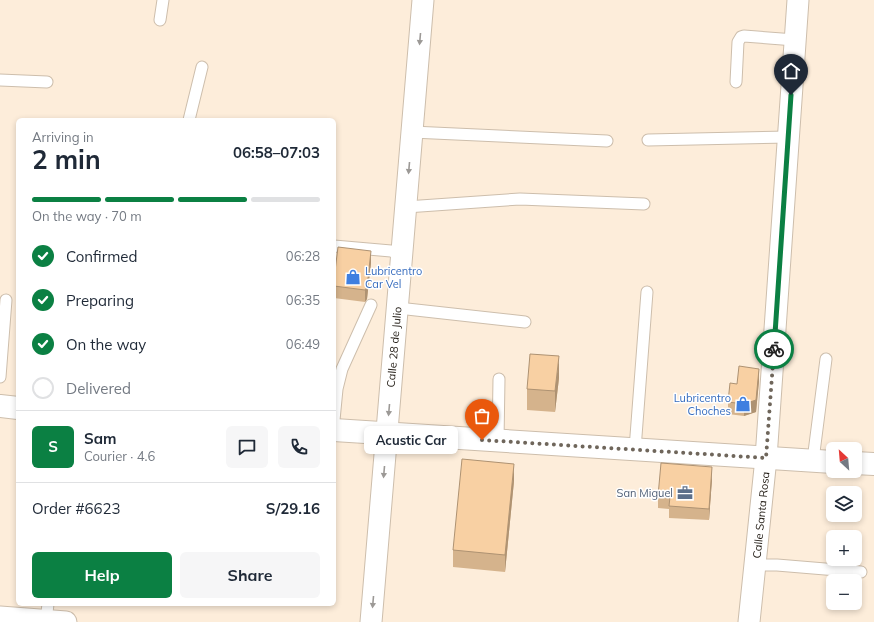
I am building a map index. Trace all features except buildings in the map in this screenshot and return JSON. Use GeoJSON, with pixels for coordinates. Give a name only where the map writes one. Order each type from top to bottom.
{"type":"FeatureCollection","features":[{"type":"Feature","properties":{"kind":"main road"},"geometry":{"type":"LineString","coordinates":[[0,406],[16,408]]}},
{"type":"Feature","properties":{"kind":"main road"},"geometry":{"type":"LineString","coordinates":[[336,430],[823,461]]}},
{"type":"Feature","properties":{"kind":"main road"},"geometry":{"type":"LineString","coordinates":[[862,463],[874,464]]}},
{"type":"Feature","properties":{"kind":"street","name":"Calle 28 de Julio"},"geometry":{"type":"LineString","coordinates":[[371,622],[424,0]]}},
{"type":"Feature","properties":{"kind":"street","name":"Calle Santa Rosa"},"geometry":{"type":"LineString","coordinates":[[749,622],[766,458],[798,0]]}},
{"type":"Feature","properties":{"kind":"street"},"geometry":{"type":"LineString","coordinates":[[0,617],[53,616]]}},
{"type":"Feature","properties":{"kind":"lane"},"geometry":{"type":"LineString","coordinates":[[160,20],[163,0]]}},
{"type":"Feature","properties":{"kind":"lane"},"geometry":{"type":"LineString","coordinates":[[736,82],[738,42],[741,38],[744,36],[795,40]]}},
{"type":"Feature","properties":{"kind":"lane"},"geometry":{"type":"LineString","coordinates":[[189,118],[202,67]]}},
{"type":"Feature","properties":{"kind":"lane"},"geometry":{"type":"LineString","coordinates":[[0,80],[47,82]]}},
{"type":"Feature","properties":{"kind":"lane"},"geometry":{"type":"LineString","coordinates":[[412,132],[607,141]]}},
{"type":"Feature","properties":{"kind":"lane"},"geometry":{"type":"LineString","coordinates":[[648,140],[788,137]]}},
{"type":"Feature","properties":{"kind":"lane"},"geometry":{"type":"LineString","coordinates":[[406,207],[520,199],[644,204]]}},
{"type":"Feature","properties":{"kind":"lane"},"geometry":{"type":"LineString","coordinates":[[336,246],[391,251],[402,254]]}},
{"type":"Feature","properties":{"kind":"lane"},"geometry":{"type":"LineString","coordinates":[[635,449],[647,292]]}},
{"type":"Feature","properties":{"kind":"lane"},"geometry":{"type":"LineString","coordinates":[[0,377],[6,300]]}},
{"type":"Feature","properties":{"kind":"lane"},"geometry":{"type":"LineString","coordinates":[[336,399],[342,369],[371,305]]}},
{"type":"Feature","properties":{"kind":"lane"},"geometry":{"type":"LineString","coordinates":[[398,308],[525,322]]}},
{"type":"Feature","properties":{"kind":"lane"},"geometry":{"type":"LineString","coordinates":[[823,461],[826,359]]}},
{"type":"Feature","properties":{"kind":"lane"},"geometry":{"type":"LineString","coordinates":[[498,441],[499,379]]}},
{"type":"Feature","properties":{"kind":"lane"},"geometry":{"type":"LineString","coordinates":[[755,565],[777,565],[861,572]]}},
{"type":"Feature","properties":{"kind":"way so far"},"geometry":{"type":"LineString","coordinates":[[482,440],[766,458],[774,349]]}},
{"type":"Feature","properties":{"kind":"place","name":"Lubricentro Car Vel"},"geometry":{"type":"Point","coordinates":[353,277]}},
{"type":"Feature","properties":{"kind":"place","name":"Lubricentro Choches"},"geometry":{"type":"Point","coordinates":[743,404]}},
{"type":"Feature","properties":{"kind":"place","name":"Acustic Car"},"geometry":{"type":"Point","coordinates":[482,440]}},
{"type":"Feature","properties":{"kind":"place","name":"San Miguel"},"geometry":{"type":"Point","coordinates":[685,493]}},
{"type":"Feature","properties":{"kind":"route"},"geometry":{"type":"LineString","coordinates":[[774,349],[791,95]]}}]}
